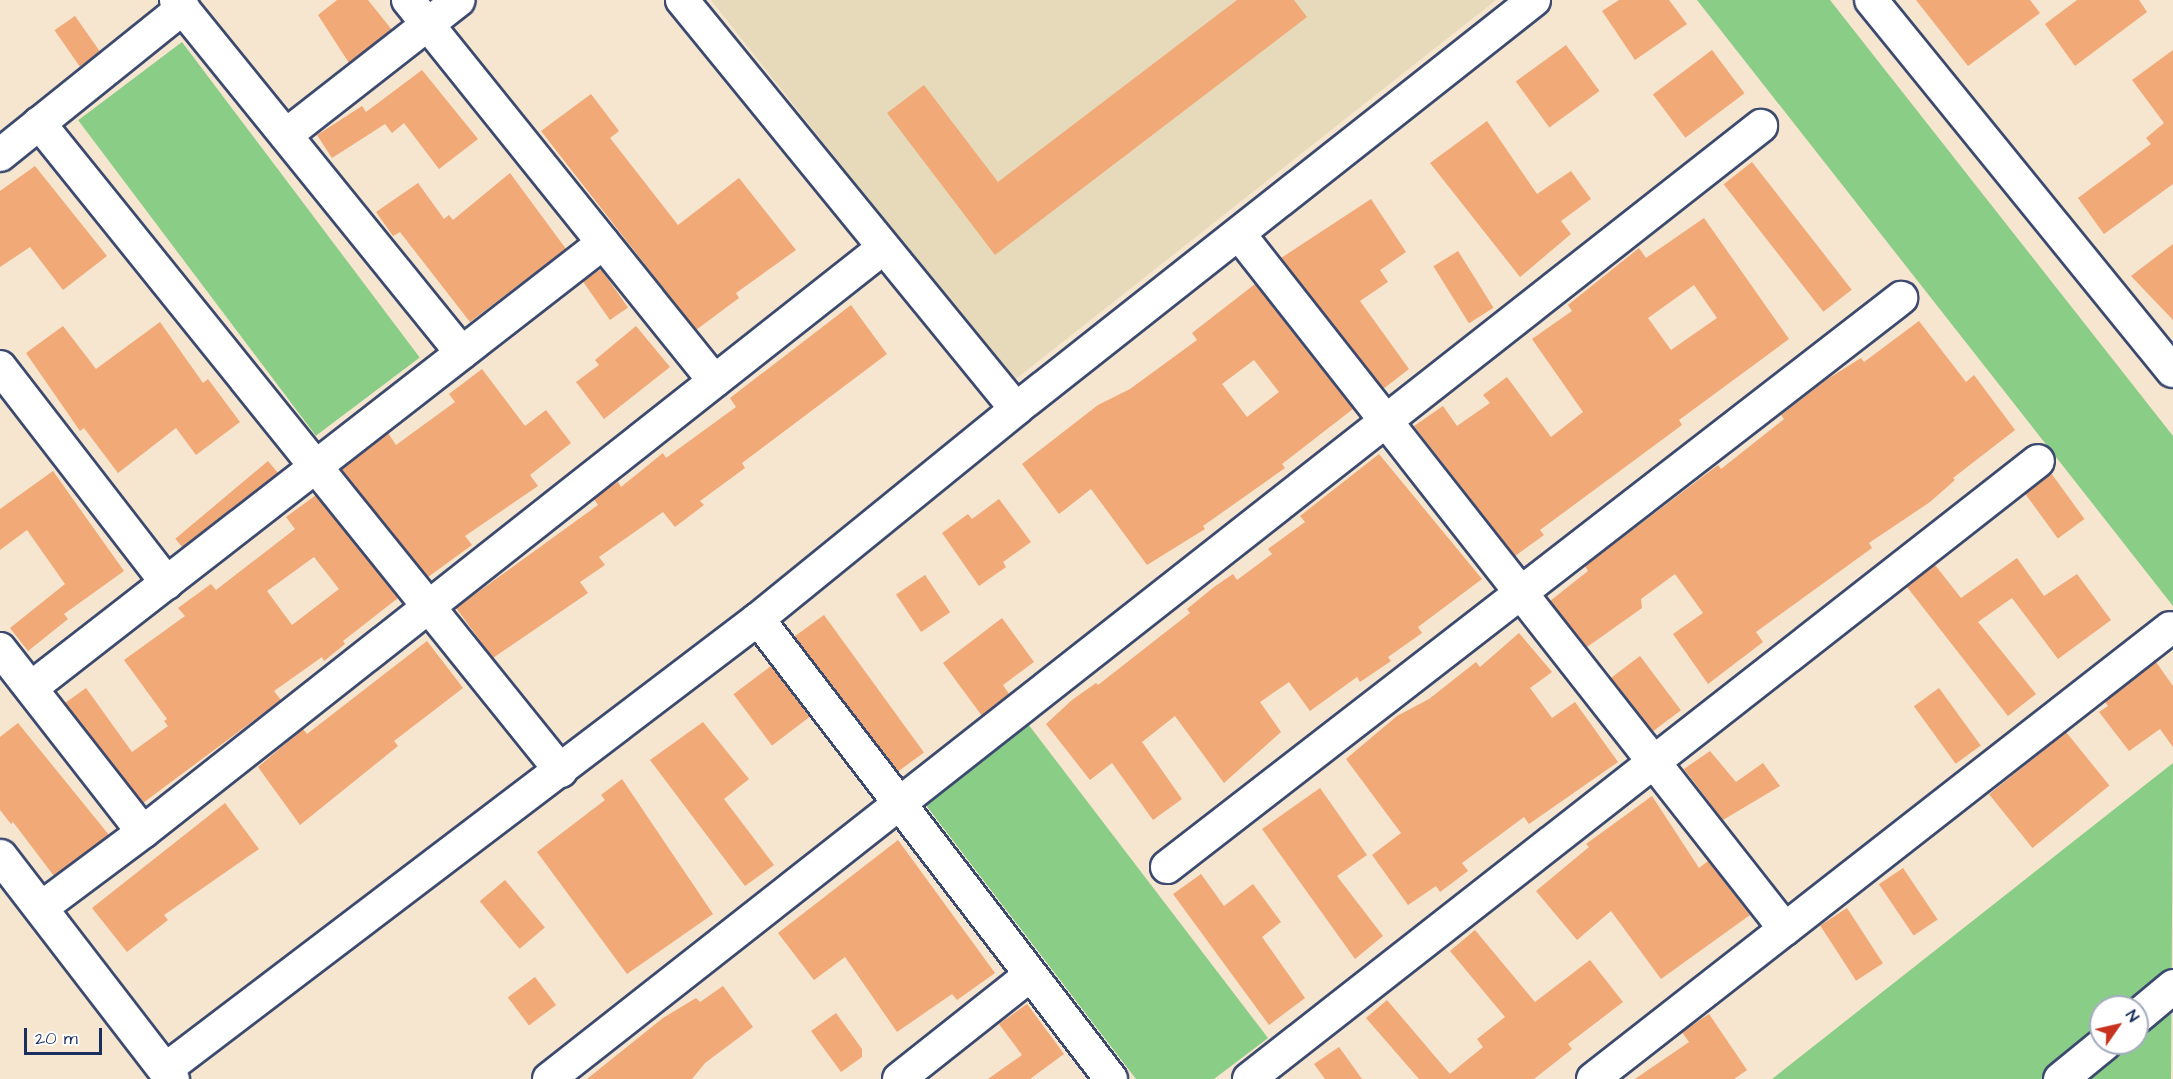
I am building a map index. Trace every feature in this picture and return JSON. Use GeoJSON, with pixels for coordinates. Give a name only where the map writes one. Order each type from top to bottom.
{"type":"FeatureCollection","features":[{"type":"Feature","properties":{"kind":"street"},"geometry":{"type":"LineString","coordinates":[[408,0],[714,381]]}},
{"type":"Feature","properties":{"kind":"street"},"geometry":{"type":"LineString","coordinates":[[286,135],[459,0]]}},
{"type":"Feature","properties":{"kind":"street"},"geometry":{"type":"LineString","coordinates":[[682,0],[882,249],[1016,409]]}},
{"type":"Feature","properties":{"kind":"street"},"geometry":{"type":"LineString","coordinates":[[163,1076],[758,619],[1016,409],[1534,0]]}},
{"type":"Feature","properties":{"kind":"street"},"geometry":{"type":"LineString","coordinates":[[1871,0],[2173,371]]}},
{"type":"Feature","properties":{"kind":"street"},"geometry":{"type":"LineString","coordinates":[[0,155],[180,4],[462,353]]}},
{"type":"Feature","properties":{"kind":"street"},"geometry":{"type":"LineString","coordinates":[[39,123],[561,771]]}},
{"type":"Feature","properties":{"kind":"street"},"geometry":{"type":"LineString","coordinates":[[549,1079],[1761,126]]}},
{"type":"Feature","properties":{"kind":"street"},"geometry":{"type":"LineString","coordinates":[[1239,234],[1785,929]]}},
{"type":"Feature","properties":{"kind":"street"},"geometry":{"type":"LineString","coordinates":[[31,688],[603,243]]}},
{"type":"Feature","properties":{"kind":"street"},"geometry":{"type":"LineString","coordinates":[[40,908],[143,832],[882,249]]}},
{"type":"Feature","properties":{"kind":"street"},"geometry":{"type":"LineString","coordinates":[[1167,867],[1901,298]]}},
{"type":"Feature","properties":{"kind":"street"},"geometry":{"type":"LineString","coordinates":[[0,367],[167,583]]}},
{"type":"Feature","properties":{"kind":"street"},"geometry":{"type":"LineString","coordinates":[[1249,1079],[2038,461]]}},
{"type":"Feature","properties":{"kind":"street"},"geometry":{"type":"LineString","coordinates":[[758,619],[898,805],[1111,1079]]}},
{"type":"Feature","properties":{"kind":"street"},"geometry":{"type":"LineString","coordinates":[[1593,1079],[2170,628]]}},
{"type":"Feature","properties":{"kind":"street"},"geometry":{"type":"LineString","coordinates":[[0,649],[143,832]]}},
{"type":"Feature","properties":{"kind":"street"},"geometry":{"type":"LineString","coordinates":[[0,856],[163,1076]]}},
{"type":"Feature","properties":{"kind":"street"},"geometry":{"type":"LineString","coordinates":[[0,889],[163,1076]]}},
{"type":"Feature","properties":{"kind":"street"},"geometry":{"type":"LineString","coordinates":[[899,1079],[1030,975]]}},
{"type":"Feature","properties":{"kind":"street"},"geometry":{"type":"LineString","coordinates":[[2149,1006],[2173,986]]}},
{"type":"Feature","properties":{"kind":"street"},"geometry":{"type":"LineString","coordinates":[[2060,1079],[2089,1055]]}},
{"type":"Feature","properties":{"kind":"shaded area"},"geometry":{"type":"Polygon","coordinates":[[[711,0],[1496,0],[1012,382],[711,0]]]}},
{"type":"Feature","properties":{"kind":"green space"},"geometry":{"type":"Polygon","coordinates":[[[1697,0],[1830,0],[2173,436],[2173,606],[1697,0]]]}},
{"type":"Feature","properties":{"kind":"green space"},"geometry":{"type":"Polygon","coordinates":[[[182,42],[420,357],[316,436],[78,120],[182,42]]]}},
{"type":"Feature","properties":{"kind":"green space"},"geometry":{"type":"Polygon","coordinates":[[[1028,724],[1268,1038],[1214,1079],[1136,1079],[925,804],[1028,724]]]}},
{"type":"Feature","properties":{"kind":"green space"},"geometry":{"type":"Polygon","coordinates":[[[2173,763],[2171,1079],[1772,1079],[2173,763]]]}},
{"type":"Feature","properties":{"kind":"building"},"geometry":{"type":"Polygon","coordinates":[[[337,0],[368,0],[392,30],[349,63],[318,15],[337,0]]]}},
{"type":"Feature","properties":{"kind":"building"},"geometry":{"type":"Polygon","coordinates":[[[1237,0],[1294,0],[1307,17],[995,255],[887,113],[924,85],[998,182],[1237,0]]]}},
{"type":"Feature","properties":{"kind":"building"},"geometry":{"type":"Polygon","coordinates":[[[1619,0],[1669,0],[1687,24],[1635,60],[1602,11],[1619,0]]]}},
{"type":"Feature","properties":{"kind":"building"},"geometry":{"type":"Polygon","coordinates":[[[1916,0],[2030,0],[2040,13],[1968,66],[1916,0]]]}},
{"type":"Feature","properties":{"kind":"building"},"geometry":{"type":"Polygon","coordinates":[[[2077,0],[2139,0],[2147,12],[2075,66],[2045,24],[2077,0]]]}},
{"type":"Feature","properties":{"kind":"building"},"geometry":{"type":"Polygon","coordinates":[[[75,16],[100,52],[80,66],[55,30],[75,16]]]}},
{"type":"Feature","properties":{"kind":"building"},"geometry":{"type":"Polygon","coordinates":[[[1566,45],[1600,91],[1549,128],[1516,81],[1566,45]]]}},
{"type":"Feature","properties":{"kind":"building"},"geometry":{"type":"Polygon","coordinates":[[[1712,50],[1744,93],[1685,138],[1653,95],[1712,50]]]}},
{"type":"Feature","properties":{"kind":"building"},"geometry":{"type":"Polygon","coordinates":[[[2173,50],[2173,184],[2104,234],[2078,198],[2151,144],[2146,138],[2164,123],[2132,80],[2173,50]]]}},
{"type":"Feature","properties":{"kind":"building"},"geometry":{"type":"Polygon","coordinates":[[[422,70],[478,139],[439,169],[404,123],[392,133],[385,124],[332,158],[317,135],[362,106],[366,112],[422,70]]]}},
{"type":"Feature","properties":{"kind":"building"},"geometry":{"type":"Polygon","coordinates":[[[591,94],[619,131],[610,138],[678,225],[739,178],[796,250],[736,293],[739,298],[696,330],[541,131],[591,94]]]}},
{"type":"Feature","properties":{"kind":"building"},"geometry":{"type":"Polygon","coordinates":[[[1487,121],[1537,194],[1571,171],[1591,199],[1561,221],[1571,234],[1520,277],[1430,163],[1487,121]]]}},
{"type":"Feature","properties":{"kind":"building"},"geometry":{"type":"Polygon","coordinates":[[[1752,162],[1852,290],[1823,312],[1724,184],[1752,162]]]}},
{"type":"Feature","properties":{"kind":"building"},"geometry":{"type":"Polygon","coordinates":[[[35,166],[107,256],[63,290],[30,247],[0,267],[0,191],[35,166]]]}},
{"type":"Feature","properties":{"kind":"building"},"geometry":{"type":"Polygon","coordinates":[[[510,173],[566,249],[470,322],[400,232],[393,236],[376,212],[418,183],[444,219],[449,215],[453,220],[510,173]]]}},
{"type":"Feature","properties":{"kind":"building"},"geometry":{"type":"Polygon","coordinates":[[[1371,199],[1406,252],[1380,270],[1388,282],[1360,301],[1409,369],[1383,389],[1281,258],[1371,199]]]}},
{"type":"Feature","properties":{"kind":"building"},"geometry":{"type":"Polygon","coordinates":[[[1704,218],[1789,339],[1679,420],[1682,425],[1540,530],[1544,535],[1515,556],[1414,426],[1443,406],[1457,426],[1490,403],[1483,395],[1507,377],[1551,437],[1583,412],[1532,339],[1572,311],[1568,305],[1639,248],[1646,258],[1704,218]],[[1694,285],[1648,318],[1671,350],[1717,318],[1694,285]]]}},
{"type":"Feature","properties":{"kind":"building"},"geometry":{"type":"Polygon","coordinates":[[[2173,244],[2173,320],[2131,276],[2173,244]]]}},
{"type":"Feature","properties":{"kind":"building"},"geometry":{"type":"Polygon","coordinates":[[[1458,251],[1494,308],[1469,323],[1433,266],[1458,251]]]}},
{"type":"Feature","properties":{"kind":"building"},"geometry":{"type":"Polygon","coordinates":[[[601,269],[628,308],[610,320],[583,282],[601,269]]]}},
{"type":"Feature","properties":{"kind":"building"},"geometry":{"type":"Polygon","coordinates":[[[1255,284],[1353,409],[1282,464],[1285,468],[1203,526],[1205,529],[1147,565],[1091,489],[1059,514],[1022,464],[1098,405],[1130,389],[1197,340],[1192,333],[1255,284]],[[1254,360],[1222,384],[1247,417],[1279,392],[1254,360]]]}},
{"type":"Feature","properties":{"kind":"building"},"geometry":{"type":"Polygon","coordinates":[[[851,305],[887,354],[742,463],[745,468],[700,501],[704,505],[675,527],[663,512],[599,557],[605,565],[580,582],[588,593],[493,658],[456,608],[598,505],[594,499],[603,492],[618,482],[621,487],[663,453],[666,458],[736,407],[730,398],[851,305]]]}},
{"type":"Feature","properties":{"kind":"building"},"geometry":{"type":"Polygon","coordinates":[[[1919,321],[1966,382],[1974,375],[2015,430],[1953,478],[1955,480],[1930,502],[1869,543],[1872,548],[1756,632],[1763,642],[1708,684],[1673,634],[1703,613],[1675,574],[1641,599],[1642,608],[1587,647],[1550,601],[1588,571],[1585,566],[1718,465],[1721,469],[1784,419],[1781,415],[1826,380],[1861,358],[1864,362],[1919,321]]]}},
{"type":"Feature","properties":{"kind":"building"},"geometry":{"type":"Polygon","coordinates":[[[160,322],[203,383],[208,379],[240,422],[196,455],[176,428],[118,473],[84,428],[80,431],[26,353],[63,326],[96,369],[160,322]]]}},
{"type":"Feature","properties":{"kind":"building"},"geometry":{"type":"Polygon","coordinates":[[[636,326],[670,367],[604,419],[576,382],[599,365],[595,360],[636,326]]]}},
{"type":"Feature","properties":{"kind":"building"},"geometry":{"type":"Polygon","coordinates":[[[482,369],[525,426],[546,410],[571,443],[530,475],[538,486],[465,536],[472,545],[428,577],[341,469],[388,433],[396,445],[455,402],[449,394],[482,369]]]}},
{"type":"Feature","properties":{"kind":"building"},"geometry":{"type":"Polygon","coordinates":[[[1379,454],[1482,579],[1418,627],[1422,633],[1388,657],[1391,661],[1360,682],[1357,677],[1310,711],[1289,682],[1260,702],[1281,732],[1224,783],[1175,716],[1142,742],[1182,799],[1153,820],[1112,763],[1090,780],[1046,724],[1072,700],[1096,683],[1098,685],[1190,613],[1187,609],[1214,587],[1233,574],[1237,580],[1272,554],[1268,549],[1305,522],[1300,516],[1379,454]]]}},
{"type":"Feature","properties":{"kind":"building"},"geometry":{"type":"Polygon","coordinates":[[[268,461],[278,473],[186,551],[175,539],[268,461]]]}},
{"type":"Feature","properties":{"kind":"building"},"geometry":{"type":"Polygon","coordinates":[[[53,471],[124,571],[64,614],[68,619],[28,651],[10,628],[65,584],[27,530],[0,550],[0,509],[53,471]]]}},
{"type":"Feature","properties":{"kind":"building"},"geometry":{"type":"Polygon","coordinates":[[[2051,473],[2085,519],[2058,539],[2024,492],[2051,473]]]}},
{"type":"Feature","properties":{"kind":"building"},"geometry":{"type":"Polygon","coordinates":[[[316,495],[398,598],[343,641],[345,644],[324,661],[322,657],[274,691],[281,700],[143,803],[65,703],[86,688],[132,752],[168,726],[164,721],[167,719],[124,660],[185,616],[178,608],[211,584],[216,590],[295,529],[286,517],[316,495]],[[314,557],[267,591],[292,625],[339,589],[314,557]]]}},
{"type":"Feature","properties":{"kind":"building"},"geometry":{"type":"Polygon","coordinates":[[[999,499],[1031,542],[1003,562],[1006,567],[979,586],[942,533],[968,514],[972,519],[999,499]]]}},
{"type":"Feature","properties":{"kind":"building"},"geometry":{"type":"Polygon","coordinates":[[[2017,558],[2044,596],[2077,574],[2111,620],[2058,659],[2012,598],[1978,622],[2036,694],[2008,716],[1907,587],[1935,565],[1961,598],[2017,558]]]}},
{"type":"Feature","properties":{"kind":"building"},"geometry":{"type":"Polygon","coordinates":[[[925,575],[950,612],[921,632],[896,595],[925,575]]]}},
{"type":"Feature","properties":{"kind":"building"},"geometry":{"type":"Polygon","coordinates":[[[824,615],[924,753],[895,774],[795,636],[824,615]]]}},
{"type":"Feature","properties":{"kind":"building"},"geometry":{"type":"Polygon","coordinates":[[[1002,618],[1034,662],[1003,685],[1009,694],[982,716],[943,663],[1002,618]]]}},
{"type":"Feature","properties":{"kind":"building"},"geometry":{"type":"Polygon","coordinates":[[[1519,633],[1552,672],[1530,688],[1552,718],[1575,702],[1618,762],[1529,824],[1524,817],[1462,863],[1468,871],[1440,892],[1436,886],[1408,905],[1372,855],[1401,833],[1346,759],[1397,716],[1429,699],[1476,662],[1480,667],[1519,633]]]}},
{"type":"Feature","properties":{"kind":"building"},"geometry":{"type":"Polygon","coordinates":[[[427,641],[463,688],[394,741],[398,746],[300,825],[258,767],[303,729],[307,734],[427,641]]]}},
{"type":"Feature","properties":{"kind":"building"},"geometry":{"type":"Polygon","coordinates":[[[1640,656],[1681,710],[1651,733],[1610,678],[1640,656]]]}},
{"type":"Feature","properties":{"kind":"building"},"geometry":{"type":"Polygon","coordinates":[[[2156,662],[2173,686],[2173,747],[2160,729],[2129,751],[2099,712],[2108,706],[2105,702],[2156,662]]]}},
{"type":"Feature","properties":{"kind":"building"},"geometry":{"type":"Polygon","coordinates":[[[771,666],[810,717],[772,745],[733,694],[771,666]]]}},
{"type":"Feature","properties":{"kind":"building"},"geometry":{"type":"Polygon","coordinates":[[[1939,688],[1981,745],[1956,764],[1914,706],[1939,688]]]}},
{"type":"Feature","properties":{"kind":"building"},"geometry":{"type":"Polygon","coordinates":[[[703,722],[749,779],[724,799],[774,865],[745,886],[650,760],[703,722]]]}},
{"type":"Feature","properties":{"kind":"building"},"geometry":{"type":"Polygon","coordinates":[[[18,723],[109,835],[54,876],[13,822],[11,824],[0,810],[0,737],[18,723]]]}},
{"type":"Feature","properties":{"kind":"building"},"geometry":{"type":"Polygon","coordinates":[[[2066,732],[2109,786],[2032,848],[1989,794],[2066,732]]]}},
{"type":"Feature","properties":{"kind":"building"},"geometry":{"type":"Polygon","coordinates":[[[1710,751],[1736,782],[1763,763],[1780,786],[1723,820],[1684,769],[1710,751]]]}},
{"type":"Feature","properties":{"kind":"building"},"geometry":{"type":"Polygon","coordinates":[[[622,779],[713,914],[627,974],[537,852],[605,800],[601,795],[622,779]]]}},
{"type":"Feature","properties":{"kind":"building"},"geometry":{"type":"Polygon","coordinates":[[[1320,788],[1367,855],[1337,876],[1383,936],[1355,959],[1262,829],[1320,788]]]}},
{"type":"Feature","properties":{"kind":"building"},"geometry":{"type":"Polygon","coordinates":[[[1652,796],[1699,868],[1708,861],[1750,915],[1661,979],[1611,911],[1577,940],[1536,891],[1589,847],[1586,844],[1652,796]]]}},
{"type":"Feature","properties":{"kind":"building"},"geometry":{"type":"Polygon","coordinates":[[[225,803],[259,849],[164,915],[168,920],[127,952],[92,908],[225,803]]]}},
{"type":"Feature","properties":{"kind":"building"},"geometry":{"type":"Polygon","coordinates":[[[898,840],[995,973],[957,1000],[952,994],[897,1032],[845,957],[814,980],[778,933],[898,840]]]}},
{"type":"Feature","properties":{"kind":"building"},"geometry":{"type":"Polygon","coordinates":[[[1903,868],[1938,919],[1914,936],[1879,884],[1903,868]]]}},
{"type":"Feature","properties":{"kind":"building"},"geometry":{"type":"Polygon","coordinates":[[[1201,874],[1224,906],[1253,884],[1281,922],[1262,937],[1305,998],[1269,1025],[1173,894],[1201,874]]]}},
{"type":"Feature","properties":{"kind":"building"},"geometry":{"type":"Polygon","coordinates":[[[505,880],[545,927],[520,949],[480,901],[505,880]]]}},
{"type":"Feature","properties":{"kind":"building"},"geometry":{"type":"Polygon","coordinates":[[[1847,908],[1883,963],[1856,981],[1820,925],[1847,908]]]}},
{"type":"Feature","properties":{"kind":"building"},"geometry":{"type":"Polygon","coordinates":[[[1475,930],[1535,1002],[1590,960],[1623,1002],[1568,1044],[1572,1049],[1534,1079],[1419,1079],[1366,1018],[1387,1000],[1450,1074],[1483,1047],[1477,1039],[1505,1017],[1450,951],[1475,930]]]}},
{"type":"Feature","properties":{"kind":"building"},"geometry":{"type":"Polygon","coordinates":[[[535,977],[556,1005],[529,1025],[508,997],[535,977]]]}},
{"type":"Feature","properties":{"kind":"building"},"geometry":{"type":"Polygon","coordinates":[[[723,986],[753,1027],[705,1063],[692,1079],[587,1079],[663,1018],[696,998],[700,1002],[723,986]]]}},
{"type":"Feature","properties":{"kind":"building"},"geometry":{"type":"Polygon","coordinates":[[[1027,1004],[1064,1054],[1030,1079],[988,1079],[1022,1055],[999,1024],[1027,1004]]]}},
{"type":"Feature","properties":{"kind":"building"},"geometry":{"type":"Polygon","coordinates":[[[836,1013],[862,1049],[862,1057],[841,1072],[811,1031],[836,1013]]]}},
{"type":"Feature","properties":{"kind":"building"},"geometry":{"type":"Polygon","coordinates":[[[1709,1014],[1747,1070],[1734,1079],[1635,1079],[1689,1042],[1682,1032],[1709,1014]]]}},
{"type":"Feature","properties":{"kind":"building"},"geometry":{"type":"Polygon","coordinates":[[[1339,1047],[1362,1079],[1325,1079],[1314,1064],[1339,1047]]]}}]}
